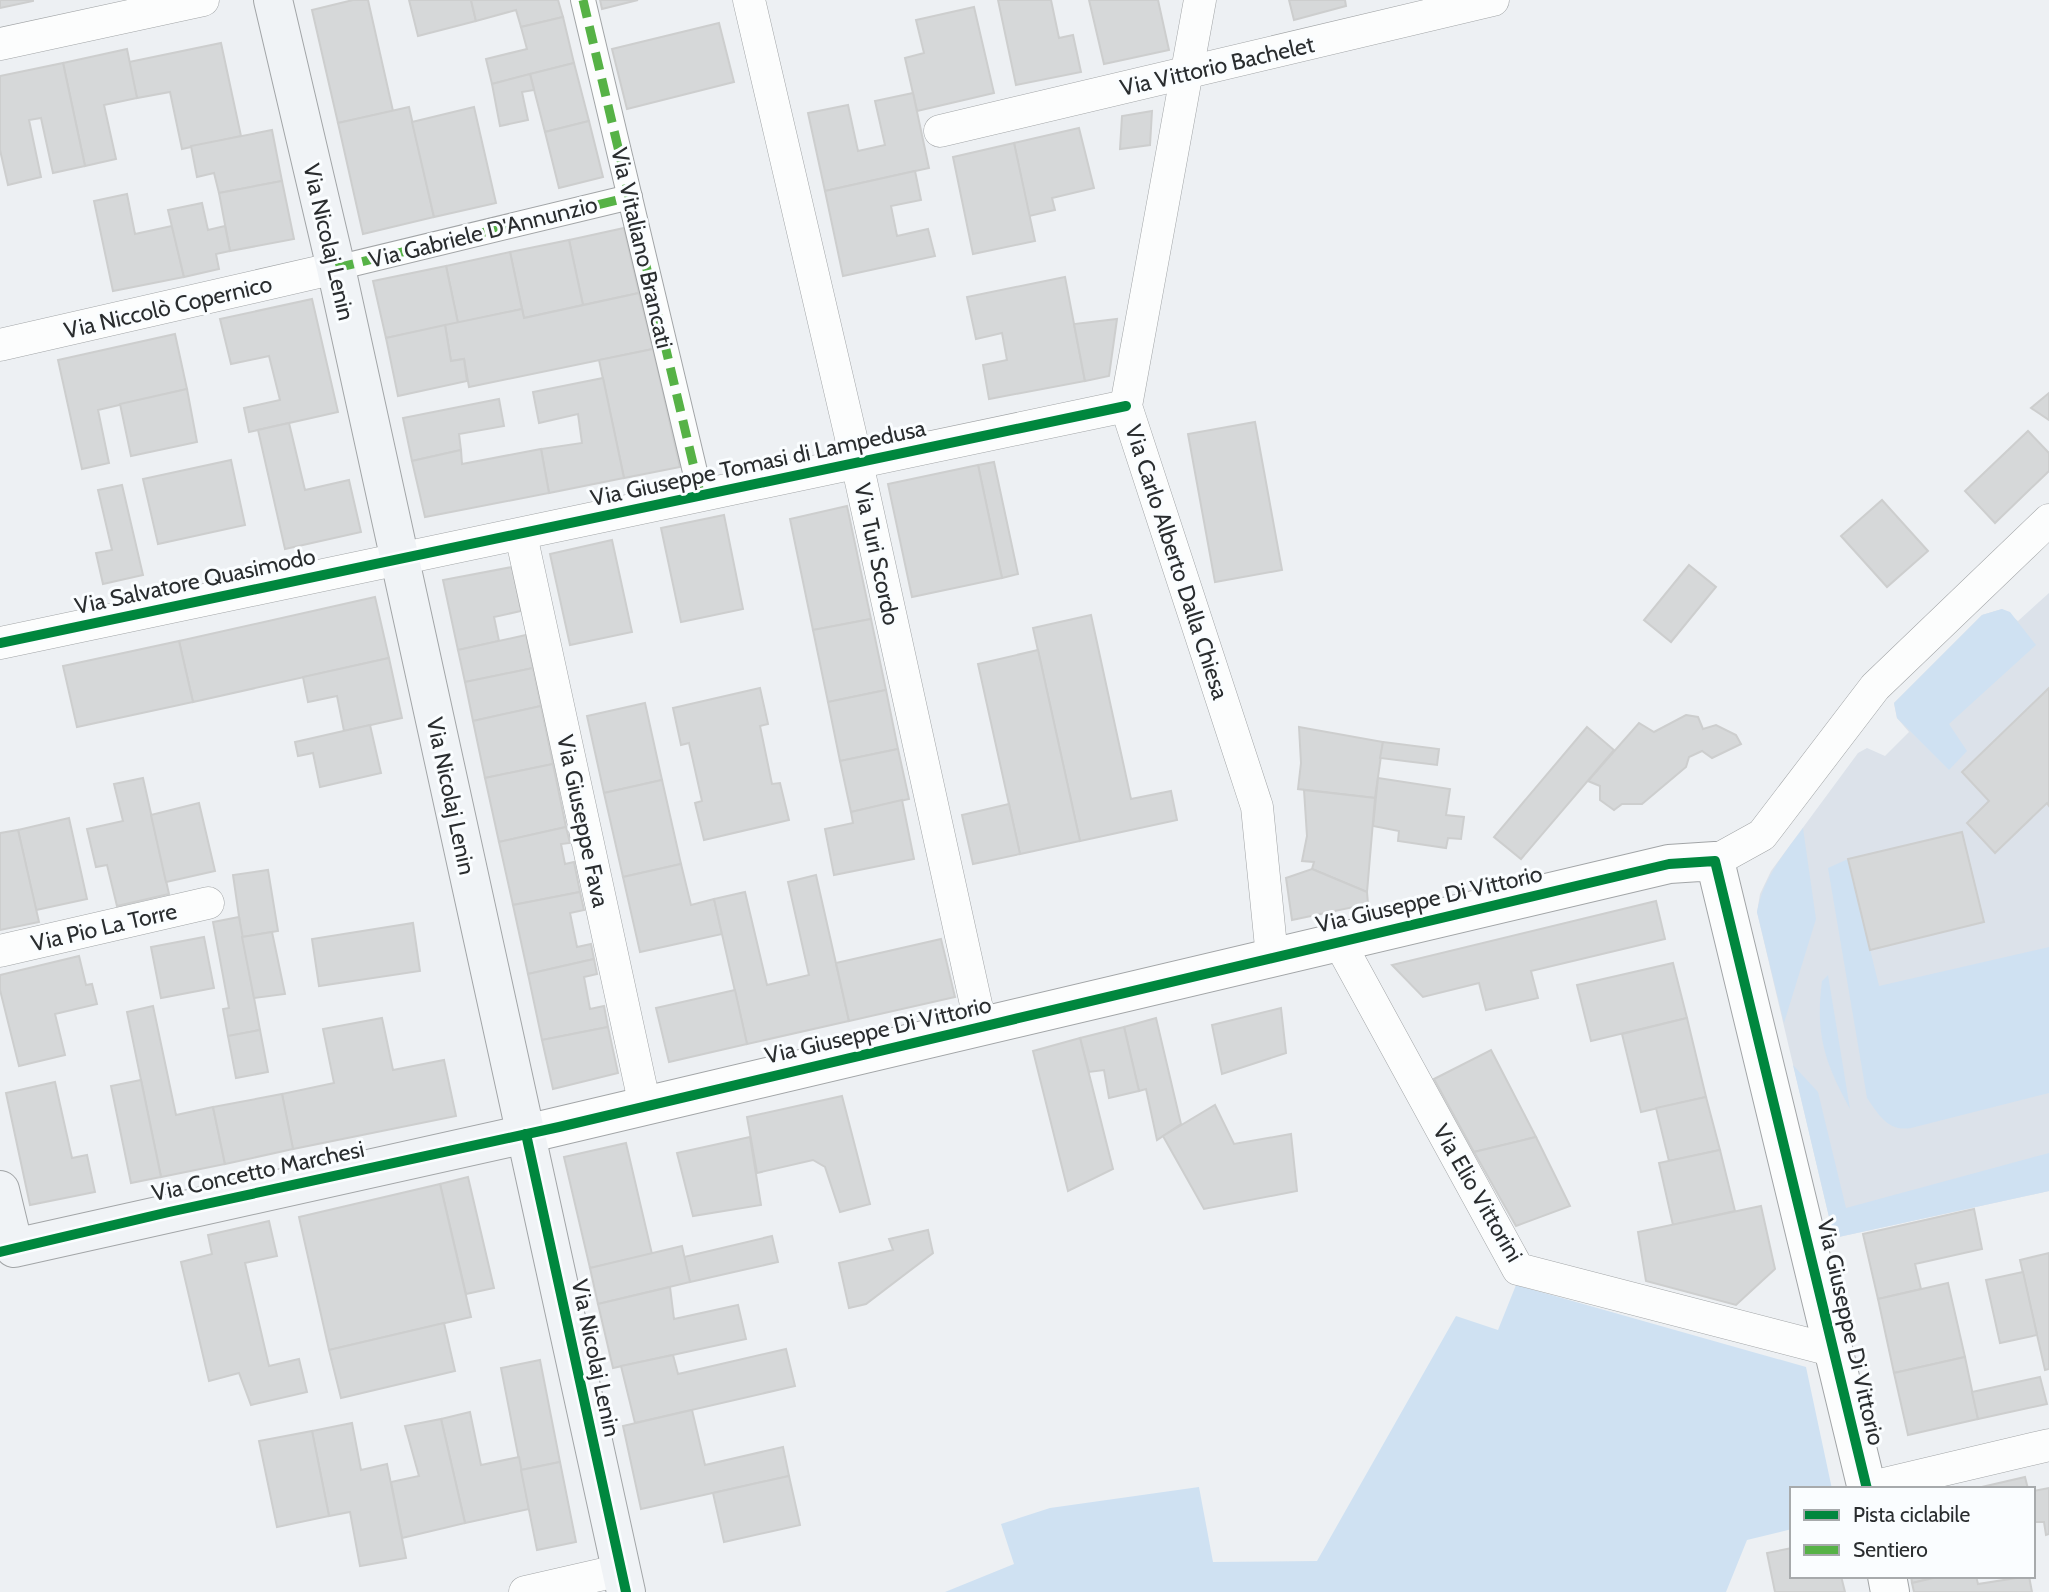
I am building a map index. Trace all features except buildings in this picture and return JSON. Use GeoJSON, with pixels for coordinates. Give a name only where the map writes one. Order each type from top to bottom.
{"type":"FeatureCollection","features":[{"type":"Feature","properties":{"kind":"main road","name":"Via Nicolaj Lenin"},"geometry":{"type":"LineString","coordinates":[[273,0],[336,268],[624,1581]]}},
{"type":"Feature","properties":{"kind":"main road","name":"Via Concetto Marchesi"},"geometry":{"type":"LineString","coordinates":[[7,1250],[526,1134]]}},
{"type":"Feature","properties":{"kind":"main road"},"geometry":{"type":"LineString","coordinates":[[0,1190],[7,1250]]}},
{"type":"Feature","properties":{"kind":"street"},"geometry":{"type":"LineString","coordinates":[[0,44],[203,0]]}},
{"type":"Feature","properties":{"kind":"street","name":"Via Vitaliano Brancati"},"geometry":{"type":"LineString","coordinates":[[583,0],[701,497]]}},
{"type":"Feature","properties":{"kind":"street","name":"Via Turi Scordo"},"geometry":{"type":"LineString","coordinates":[[749,0],[857,463],[982,1027]]}},
{"type":"Feature","properties":{"kind":"street","name":"Via Carlo Alberto Dalla Chiesa"},"geometry":{"type":"LineString","coordinates":[[1200,0],[1126,406],[1257,807],[1272,957]]}},
{"type":"Feature","properties":{"kind":"street","name":"Via Vittorio Bachelet"},"geometry":{"type":"LineString","coordinates":[[940,131],[1493,0]]}},
{"type":"Feature","properties":{"kind":"street","name":"Via Gabriele D'Annunzio"},"geometry":{"type":"LineString","coordinates":[[336,268],[630,197]]}},
{"type":"Feature","properties":{"kind":"street","name":"Via Niccolò Copernico"},"geometry":{"type":"LineString","coordinates":[[0,345],[336,268]]}},
{"type":"Feature","properties":{"kind":"street","name":"Via Giuseppe Tomasi di Lampedusa"},"geometry":{"type":"LineString","coordinates":[[399,561],[1126,406]]}},
{"type":"Feature","properties":{"kind":"street"},"geometry":{"type":"LineString","coordinates":[[1715,861],[1762,835],[1875,687],[2049,520]]}},
{"type":"Feature","properties":{"kind":"street","name":"Via Giuseppe Fava"},"geometry":{"type":"LineString","coordinates":[[521,535],[645,1106]]}},
{"type":"Feature","properties":{"kind":"street","name":"Via Salvatore Quasimodo"},"geometry":{"type":"LineString","coordinates":[[0,643],[399,561]]}},
{"type":"Feature","properties":{"kind":"street","name":"Via Giuseppe Di Vittorio"},"geometry":{"type":"LineString","coordinates":[[526,1134],[1669,864],[1715,861],[1867,1487]]}},
{"type":"Feature","properties":{"kind":"street","name":"Via Pio La Torre"},"geometry":{"type":"LineString","coordinates":[[0,951],[208,903]]}},
{"type":"Feature","properties":{"kind":"street","name":"Via Elio Vittorini"},"geometry":{"type":"LineString","coordinates":[[1339,942],[1518,1269],[1835,1351]]}},
{"type":"Feature","properties":{"kind":"street"},"geometry":{"type":"LineString","coordinates":[[1871,1487],[2049,1445]]}},
{"type":"Feature","properties":{"kind":"street"},"geometry":{"type":"LineString","coordinates":[[525,1592],[624,1581]]}},
{"type":"Feature","properties":{"kind":"shaded area"},"geometry":{"type":"Polygon","coordinates":[[[2049,593],[2049,1191],[1834,1238],[1757,912],[1760,894],[1771,871],[1858,753],[1867,748],[1885,756],[1909,732],[1897,718],[1894,703],[1982,615],[2002,609],[2018,621],[2049,593]]]}},
{"type":"Feature","properties":{"kind":"shaded area"},"geometry":{"type":"Polygon","coordinates":[[[2002,609],[2010,612],[2036,645],[1949,724],[1967,751],[1949,770],[1897,718],[1894,703],[1982,615],[2002,609]]]}},
{"type":"Feature","properties":{"kind":"shaded area"},"geometry":{"type":"Polygon","coordinates":[[[1803,828],[1816,919],[1784,1023],[1757,912],[1769,878],[1803,828]]]}},
{"type":"Feature","properties":{"kind":"shaded area"},"geometry":{"type":"Polygon","coordinates":[[[1848,859],[1879,986],[2049,947],[2049,1093],[1911,1128],[1903,1129],[1890,1125],[1880,1116],[1867,1098],[1828,868],[1848,859]]]}},
{"type":"Feature","properties":{"kind":"shaded area"},"geometry":{"type":"Polygon","coordinates":[[[1828,975],[1850,1109],[1828,1063],[1821,1033],[1822,981],[1828,975]]]}},
{"type":"Feature","properties":{"kind":"shaded area"},"geometry":{"type":"Polygon","coordinates":[[[1793,1065],[1818,1092],[1846,1208],[2049,1153],[2049,1191],[1834,1238],[1793,1065]]]}},
{"type":"Feature","properties":{"kind":"shaded area"},"geometry":{"type":"Polygon","coordinates":[[[1516,1285],[1806,1367],[1832,1487],[1790,1487],[1790,1529],[1747,1540],[1726,1592],[945,1592],[1014,1564],[1001,1524],[1050,1508],[1199,1487],[1213,1562],[1317,1561],[1456,1316],[1498,1330],[1516,1285]]]}},
{"type":"Feature","properties":{"kind":"marked path"},"geometry":{"type":"LineString","coordinates":[[583,0],[701,497]]}},
{"type":"Feature","properties":{"kind":"marked path"},"geometry":{"type":"LineString","coordinates":[[336,268],[630,197]]}},
{"type":"Feature","properties":{"kind":"cycle path"},"geometry":{"type":"LineString","coordinates":[[0,643],[1126,406]]}},
{"type":"Feature","properties":{"kind":"cycle path"},"geometry":{"type":"LineString","coordinates":[[0,1252],[169,1212],[559,1127],[1669,864],[1715,861],[1867,1487]]}},
{"type":"Feature","properties":{"kind":"cycle path"},"geometry":{"type":"LineString","coordinates":[[526,1134],[626,1592]]}}]}
